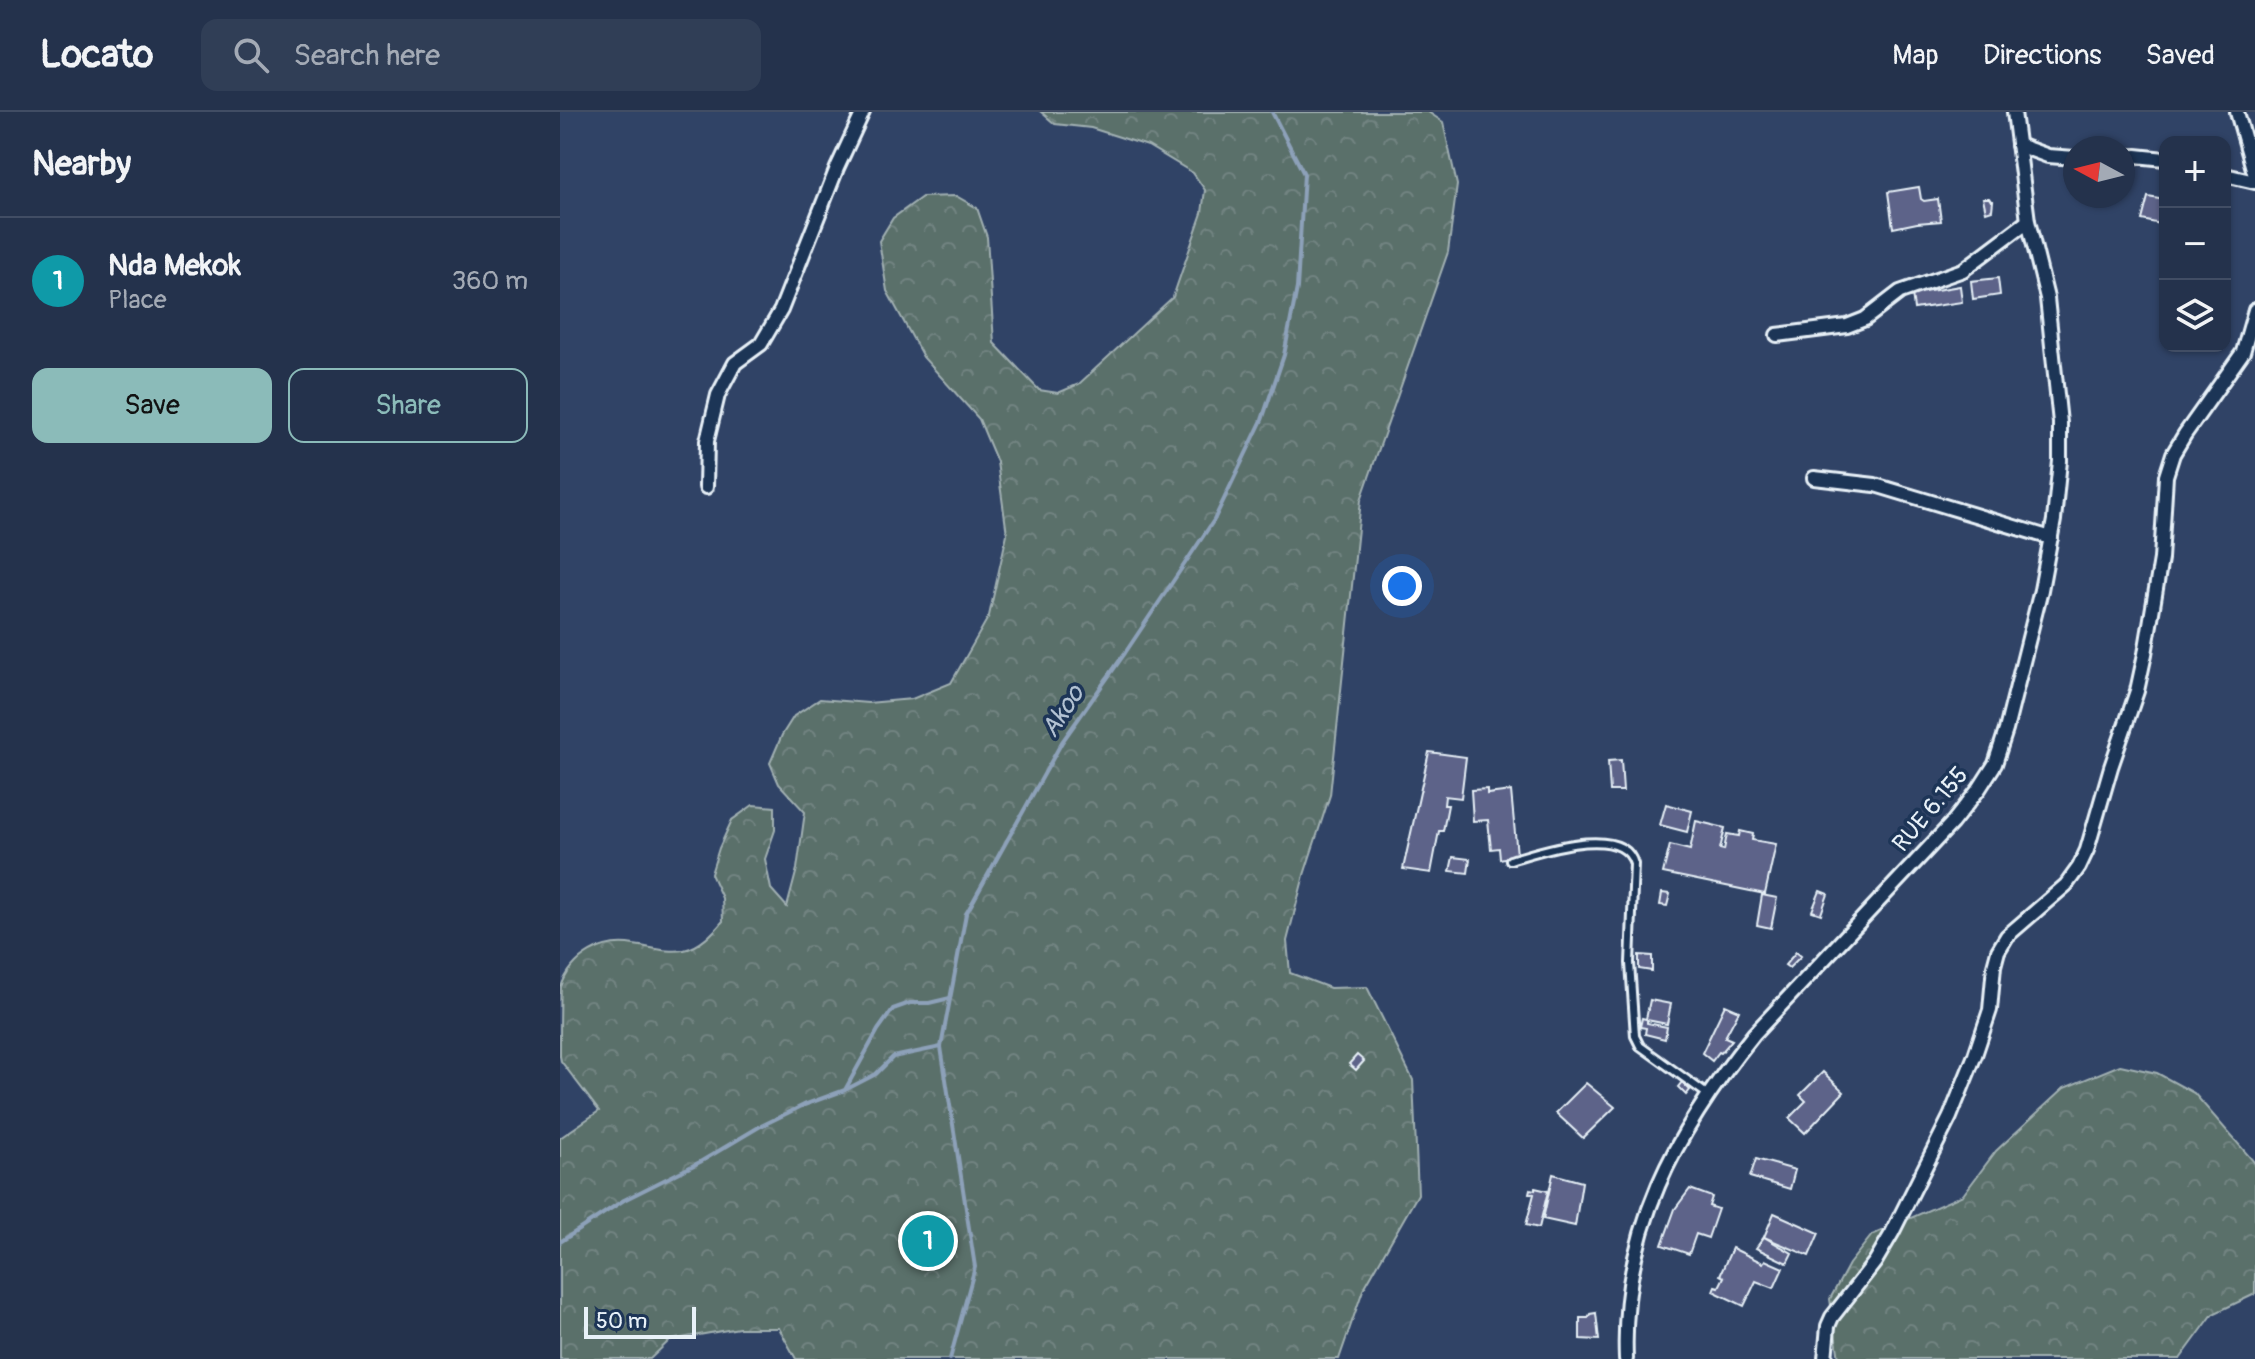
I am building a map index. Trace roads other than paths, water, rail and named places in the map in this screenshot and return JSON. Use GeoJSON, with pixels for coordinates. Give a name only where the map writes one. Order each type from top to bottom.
{"type":"FeatureCollection","features":[{"type":"Feature","properties":{"kind":"street"},"geometry":{"type":"LineString","coordinates":[[706,487],[707,441],[718,395],[735,363],[761,344],[781,310],[837,168],[863,112]]}},
{"type":"Feature","properties":{"kind":"street","name":"RUE 6.155"},"geometry":{"type":"LineString","coordinates":[[1626,1359],[1627,1300],[1641,1230],[1665,1168],[1709,1096],[1754,1034],[1952,823],[1995,764],[2041,590],[2060,461],[2060,423],[2047,298],[2028,221],[2014,112]]}},
{"type":"Feature","properties":{"kind":"street"},"geometry":{"type":"LineString","coordinates":[[2237,112],[2255,176]]}},
{"type":"Feature","properties":{"kind":"street"},"geometry":{"type":"LineString","coordinates":[[2018,145],[2048,156],[2063,157]]}},
{"type":"Feature","properties":{"kind":"street"},"geometry":{"type":"LineString","coordinates":[[2135,156],[2159,158]]}},
{"type":"Feature","properties":{"kind":"street"},"geometry":{"type":"LineString","coordinates":[[2231,176],[2255,182]]}},
{"type":"Feature","properties":{"kind":"street"},"geometry":{"type":"LineString","coordinates":[[1777,335],[1847,326],[1865,319],[1900,292],[1963,270],[2028,221]]}},
{"type":"Feature","properties":{"kind":"street"},"geometry":{"type":"LineString","coordinates":[[1825,1359],[1828,1326],[1832,1317],[1875,1262],[1950,1117],[1990,1010],[1998,951],[2007,936],[2066,885],[2087,850],[2137,691],[2145,654],[2161,559],[2166,476],[2173,454],[2185,434],[2243,352],[2255,310]]}},
{"type":"Feature","properties":{"kind":"street"},"geometry":{"type":"LineString","coordinates":[[1814,478],[1875,485],[2051,538]]}},
{"type":"Feature","properties":{"kind":"lane"},"geometry":{"type":"LineString","coordinates":[[1510,860],[1572,845],[1606,842],[1626,849],[1632,855],[1630,963],[1635,1036],[1640,1046],[1709,1096]]}},
{"type":"Feature","properties":{"kind":"waterway","name":"Akoo"},"geometry":{"type":"LineString","coordinates":[[950,1359],[975,1267],[941,1047],[966,914],[1062,742],[1214,520],[1262,420],[1284,355],[1297,288],[1304,174],[1272,112]]}},
{"type":"Feature","properties":{"kind":"waterway"},"geometry":{"type":"LineString","coordinates":[[560,1242],[624,1200],[700,1162],[759,1127],[804,1105],[845,1090],[893,1009],[910,1003],[950,998]]}},
{"type":"Feature","properties":{"kind":"waterway"},"geometry":{"type":"LineString","coordinates":[[847,1089],[876,1074],[893,1057],[941,1047]]}},
{"type":"Feature","properties":{"kind":"place","name":"Nda Mekok"},"geometry":{"type":"Point","coordinates":[928,1241]}}]}
